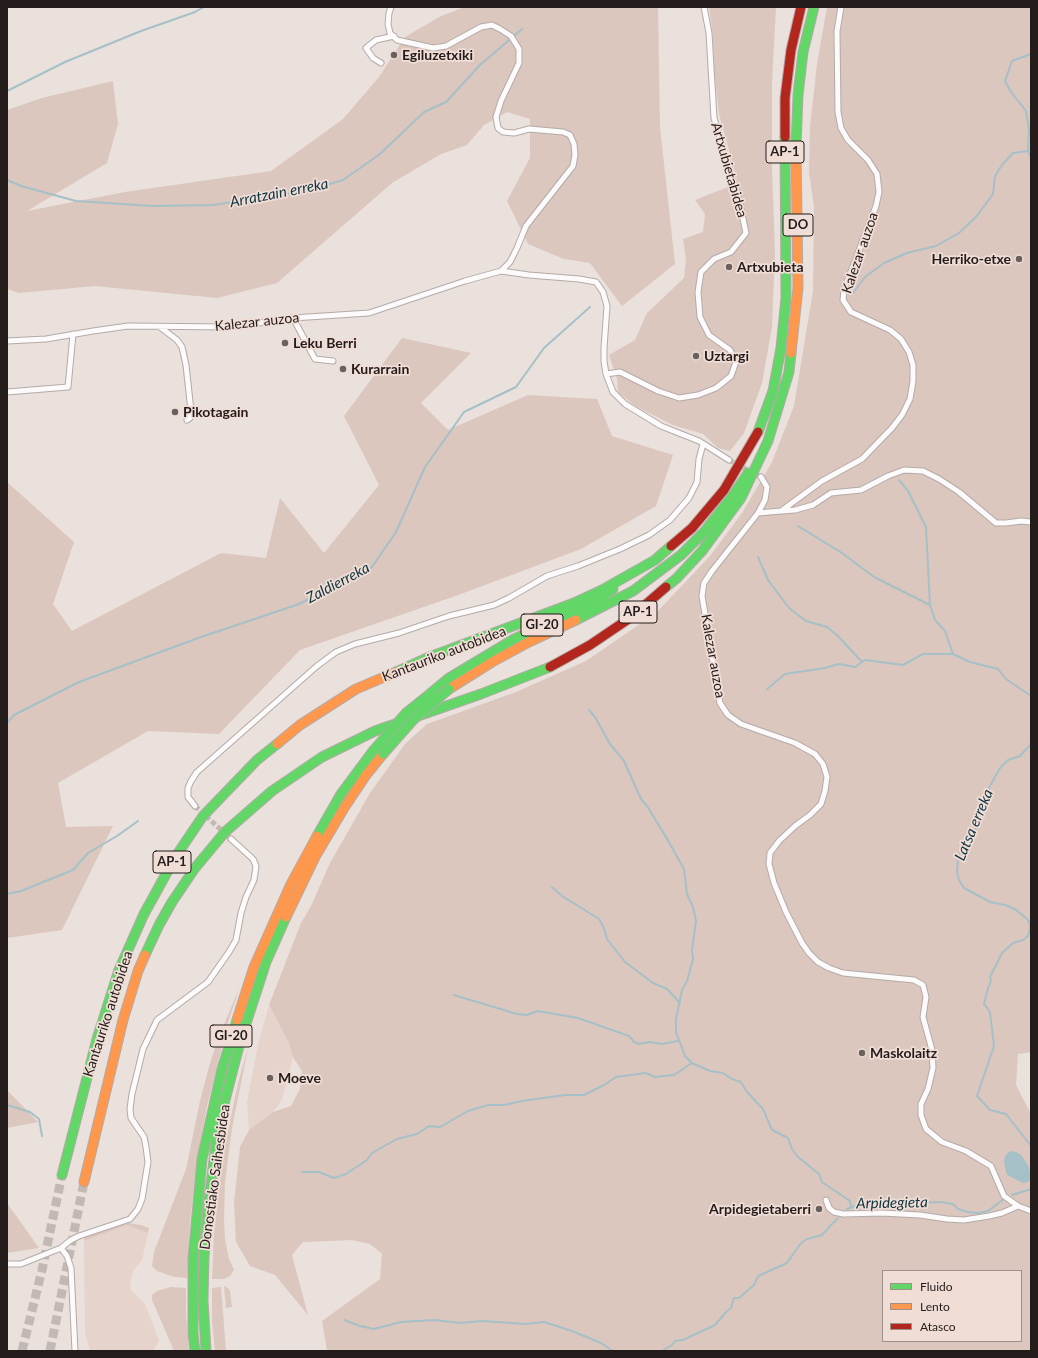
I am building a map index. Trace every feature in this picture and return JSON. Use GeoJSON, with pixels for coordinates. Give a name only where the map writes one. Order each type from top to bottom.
{"type":"FeatureCollection","features":[{"type":"Feature","properties":{"kind":"highway","name":"Kantauriko autobidea"},"geometry":{"type":"LineString","coordinates":[[62,1175],[97,1039],[119,970],[144,914],[176,856],[203,816],[257,760],[300,725],[356,689],[428,658],[574,603],[602,590],[655,560],[692,528],[724,490],[756,434],[773,391],[781,348],[786,298],[785,98],[791,50],[802,7]]}},
{"type":"Feature","properties":{"kind":"highway","name":"DO"},"geometry":{"type":"LineString","coordinates":[[768,441],[789,372],[796,316],[798,281],[796,126],[803,52],[814,7]]}},
{"type":"Feature","properties":{"kind":"highway","name":"Kantauriko autobidea"},"geometry":{"type":"LineString","coordinates":[[84,1182],[122,1020],[138,971],[159,925],[172,902],[195,868],[225,832],[272,791],[322,757],[375,731],[481,694],[548,668],[590,645],[630,618],[677,578],[721,526],[741,498],[768,441]]}},
{"type":"Feature","properties":{"kind":"highway","name":"Donostiako Saihesbidea"},"geometry":{"type":"LineString","coordinates":[[206,1351],[203,1300],[203,1264],[218,1127],[240,1042],[266,962],[301,884],[344,808],[366,775],[413,720],[449,689],[517,648],[633,591],[669,565],[693,544],[715,519],[734,494],[768,441]]}},
{"type":"Feature","properties":{"kind":"highway","name":"Donostiako Saihesbidea"},"geometry":{"type":"LineString","coordinates":[[195,1351],[193,1325],[193,1259],[202,1159],[220,1076],[230,1040],[254,968],[291,884],[325,821],[341,794],[372,751],[406,713],[431,692],[449,678],[514,639],[603,596],[655,560]]}},
{"type":"Feature","properties":{"kind":"street"},"geometry":{"type":"LineString","coordinates":[[391,7],[388,13],[388,24],[390,33],[397,40],[433,48],[446,46],[481,27],[492,25],[500,29],[512,39],[519,49],[519,63],[501,100],[496,117],[498,128],[503,132],[514,133],[529,129],[563,132],[570,135],[574,144],[575,155],[573,166],[526,226],[510,262],[501,271]]}},
{"type":"Feature","properties":{"kind":"street","name":"Artxubietabidea"},"geometry":{"type":"LineString","coordinates":[[606,374],[620,372],[658,391],[679,398],[698,395],[716,388],[731,376],[736,362],[730,350],[708,335],[700,318],[698,292],[701,272],[714,259],[732,252],[746,233],[739,200],[714,118],[709,32],[704,7]]}},
{"type":"Feature","properties":{"kind":"street","name":"Kalezar auzoa"},"geometry":{"type":"LineString","coordinates":[[781,511],[822,481],[862,459],[892,428],[902,415],[910,399],[913,381],[913,365],[901,339],[890,330],[850,312],[843,300],[844,290],[876,206],[879,192],[877,174],[868,160],[848,140],[841,128],[839,117],[837,31],[841,7]]}},
{"type":"Feature","properties":{"kind":"street"},"geometry":{"type":"LineString","coordinates":[[381,63],[373,58],[366,48],[376,40],[394,36]]}},
{"type":"Feature","properties":{"kind":"street","name":"Kalezar auzoa"},"geometry":{"type":"LineString","coordinates":[[7,341],[37,340],[128,326],[230,327],[293,318],[369,313],[464,281],[501,271],[579,279],[596,282],[603,292],[607,306],[604,348],[606,374],[613,392],[625,404],[661,426],[699,441],[729,460]]}},
{"type":"Feature","properties":{"kind":"street"},"geometry":{"type":"LineString","coordinates":[[293,318],[314,359],[333,361]]}},
{"type":"Feature","properties":{"kind":"street"},"geometry":{"type":"LineString","coordinates":[[160,326],[177,340],[182,347],[188,379],[191,411],[190,418],[186,420]]}},
{"type":"Feature","properties":{"kind":"street"},"geometry":{"type":"LineString","coordinates":[[7,392],[68,387],[73,334]]}},
{"type":"Feature","properties":{"kind":"street"},"geometry":{"type":"LineString","coordinates":[[195,806],[188,797],[188,788],[197,772],[317,666],[336,652],[355,644],[399,633],[449,616],[494,604],[509,598],[547,576],[620,550],[649,535],[670,520],[689,498],[697,482],[703,444]]}},
{"type":"Feature","properties":{"kind":"street"},"geometry":{"type":"LineString","coordinates":[[758,513],[795,510],[813,505],[831,493],[861,490],[888,476],[904,470],[923,471],[939,480],[959,492],[996,523],[1021,521],[1031,522]]}},
{"type":"Feature","properties":{"kind":"street","name":"Kalezar auzoa"},"geometry":{"type":"LineString","coordinates":[[762,477],[767,487],[765,500],[758,513],[704,583],[702,596],[720,703],[728,715],[741,724],[795,743],[816,754],[823,764],[827,777],[821,804],[779,841],[770,853],[769,864],[774,883],[786,912],[802,943],[818,962],[843,973],[914,980],[922,985],[926,997],[923,1017],[932,1050],[933,1068],[928,1089],[922,1104],[921,1115],[926,1129],[942,1142],[966,1151],[991,1166],[1004,1196],[1018,1206]]}},
{"type":"Feature","properties":{"kind":"street"},"geometry":{"type":"LineString","coordinates":[[7,1264],[21,1264],[61,1248],[70,1240],[79,1236],[130,1219],[138,1209],[142,1199],[148,1162],[144,1137],[131,1118],[130,1109],[132,1094],[143,1049],[157,1020],[208,982],[236,940],[241,912],[254,880],[256,866],[253,859],[231,839]]}},
{"type":"Feature","properties":{"kind":"street"},"geometry":{"type":"LineString","coordinates":[[826,1200],[829,1208],[834,1212],[843,1214],[882,1213],[920,1215],[964,1220],[1002,1213],[1018,1206],[1031,1212]]}},
{"type":"Feature","properties":{"kind":"street"},"geometry":{"type":"LineString","coordinates":[[61,1248],[67,1256],[71,1268],[75,1351]]}},
{"type":"Feature","properties":{"kind":"shaded area"},"geometry":{"type":"Polygon","coordinates":[[[465,7],[658,7],[660,127],[675,264],[622,306],[590,263],[564,259],[528,244],[507,201],[530,158],[530,119],[507,112],[484,125],[467,145],[441,154],[392,183],[277,283],[217,298],[95,286],[19,293],[7,289],[7,110],[42,98],[113,81],[118,124],[107,163],[27,211],[125,192],[271,171],[343,119],[379,77],[405,37],[441,16],[465,7]]]}},
{"type":"Feature","properties":{"kind":"shaded area"},"geometry":{"type":"Polygon","coordinates":[[[709,7],[776,7],[772,82],[772,168],[775,254],[772,327],[762,383],[744,433],[730,451],[718,448],[703,434],[673,425],[635,406],[618,392],[617,379],[609,355],[635,340],[647,313],[684,278],[686,259],[683,239],[703,232],[705,214],[695,200],[738,183],[719,114],[714,70],[713,35],[709,7]]]}},
{"type":"Feature","properties":{"kind":"shaded area"},"geometry":{"type":"Polygon","coordinates":[[[827,7],[1031,7],[1031,1052],[1018,1054],[1016,1085],[1031,1114],[1031,1351],[327,1351],[322,1321],[380,1279],[382,1254],[370,1244],[352,1240],[303,1242],[292,1255],[308,1315],[275,1275],[250,1266],[236,1242],[234,1204],[240,1147],[249,1130],[273,1112],[291,1106],[300,1089],[302,1071],[293,1057],[289,1043],[269,1005],[301,923],[311,906],[330,863],[370,793],[405,744],[427,724],[516,692],[586,661],[656,613],[710,556],[742,513],[772,462],[794,406],[813,291],[814,207],[809,172],[810,127],[817,64],[827,7]]]}},
{"type":"Feature","properties":{"kind":"shaded area"},"geometry":{"type":"Polygon","coordinates":[[[402,338],[471,353],[421,403],[448,430],[528,395],[597,399],[612,436],[673,455],[656,506],[581,549],[461,594],[300,650],[219,734],[148,731],[58,783],[66,827],[113,826],[62,930],[7,938],[7,482],[74,542],[53,604],[72,631],[221,553],[266,558],[280,498],[324,553],[379,485],[344,416],[402,338]]]}},
{"type":"Feature","properties":{"kind":"shaded area"},"geometry":{"type":"Polygon","coordinates":[[[240,987],[229,1019],[207,1106],[196,1167],[190,1223],[187,1278],[174,1277],[157,1271],[152,1266],[154,1252],[186,1169],[200,1101],[210,1063],[219,1036],[240,987]]]}},
{"type":"Feature","properties":{"kind":"shaded area","name":"Moeve"},"geometry":{"type":"Polygon","coordinates":[[[269,1005],[289,1043],[293,1057],[282,1100],[273,1112],[249,1130],[247,1102],[258,1045],[269,1005]]]}},
{"type":"Feature","properties":{"kind":"shaded area"},"geometry":{"type":"Polygon","coordinates":[[[248,1048],[232,1128],[225,1183],[225,1239],[229,1259],[234,1270],[230,1276],[224,1279],[212,1279],[214,1234],[223,1156],[238,1083],[248,1048]]]}},
{"type":"Feature","properties":{"kind":"shaded area"},"geometry":{"type":"Polygon","coordinates":[[[7,1090],[38,1122],[7,1128],[7,1090]]]}},
{"type":"Feature","properties":{"kind":"shaded area"},"geometry":{"type":"Polygon","coordinates":[[[7,1203],[39,1248],[7,1253],[7,1203]]]}},
{"type":"Feature","properties":{"kind":"shaded area"},"geometry":{"type":"Polygon","coordinates":[[[128,1223],[149,1228],[148,1233],[127,1225],[84,1241],[84,1237],[128,1223]]]}},
{"type":"Feature","properties":{"kind":"shaded area"},"geometry":{"type":"Polygon","coordinates":[[[127,1225],[148,1233],[142,1260],[133,1271],[130,1283],[131,1290],[145,1304],[159,1341],[153,1351],[90,1351],[85,1332],[84,1241],[127,1225]]]}},
{"type":"Feature","properties":{"kind":"shaded area"},"geometry":{"type":"Polygon","coordinates":[[[224,1286],[230,1291],[232,1307],[226,1308],[224,1286]]]}},
{"type":"Feature","properties":{"kind":"shaded area"},"geometry":{"type":"Polygon","coordinates":[[[171,1287],[186,1288],[186,1314],[189,1351],[174,1351],[152,1300],[152,1295],[157,1291],[171,1287]]]}},
{"type":"Feature","properties":{"kind":"shaded area"},"geometry":{"type":"Polygon","coordinates":[[[221,1287],[226,1351],[215,1351],[212,1322],[212,1288],[221,1287]]]}},
{"type":"Feature","properties":{"kind":"water"},"geometry":{"type":"Polygon","coordinates":[[[1010,1151],[1021,1155],[1028,1165],[1031,1179],[1028,1182],[1023,1183],[1007,1175],[1004,1163],[1005,1156],[1010,1151]]]}},
{"type":"Feature","properties":{"kind":"waterway","name":"Arratzain erreka"},"geometry":{"type":"LineString","coordinates":[[7,91],[65,62],[141,31],[195,12],[204,7]]}},
{"type":"Feature","properties":{"kind":"waterway","name":"Arratzain erreka"},"geometry":{"type":"LineString","coordinates":[[7,180],[21,186],[76,201],[153,206],[213,205],[310,190],[343,180],[380,154],[424,112],[446,102],[480,65],[522,29]]}},
{"type":"Feature","properties":{"kind":"waterway","name":"Latsa erreka"},"geometry":{"type":"LineString","coordinates":[[1031,54],[1012,61],[1005,81],[1011,92],[1026,111],[1029,130],[1028,151],[1031,157]]}},
{"type":"Feature","properties":{"kind":"waterway"},"geometry":{"type":"LineString","coordinates":[[853,293],[865,277],[884,263],[907,253],[936,246],[959,233],[976,217],[993,194],[995,176],[1002,165],[1013,153],[1028,151]]}},
{"type":"Feature","properties":{"kind":"waterway","name":"Zaldierreka"},"geometry":{"type":"LineString","coordinates":[[7,723],[14,715],[79,682],[201,637],[299,604],[372,567],[396,532],[425,467],[464,412],[516,387],[544,348],[590,307]]}},
{"type":"Feature","properties":{"kind":"waterway"},"geometry":{"type":"LineString","coordinates":[[899,480],[908,491],[926,527],[930,605],[935,620],[945,631],[953,654]]}},
{"type":"Feature","properties":{"kind":"waterway"},"geometry":{"type":"LineString","coordinates":[[798,526],[842,553],[874,577],[930,605]]}},
{"type":"Feature","properties":{"kind":"waterway"},"geometry":{"type":"LineString","coordinates":[[758,557],[768,580],[789,608],[806,621],[827,627],[838,636],[862,662]]}},
{"type":"Feature","properties":{"kind":"waterway"},"geometry":{"type":"LineString","coordinates":[[767,689],[785,674],[825,668],[839,664],[855,667],[865,660],[903,665],[923,654],[953,654],[970,662],[998,669],[1006,679],[1031,696]]}},
{"type":"Feature","properties":{"kind":"waterway"},"geometry":{"type":"LineString","coordinates":[[589,710],[595,717],[610,744],[624,761],[641,799],[647,806],[684,869],[687,894],[693,907],[696,921],[692,950],[693,959],[687,981],[682,990],[676,1019],[676,1032],[685,1056],[692,1063],[710,1071],[723,1073],[732,1079],[741,1082],[747,1092],[763,1109],[772,1130],[788,1138],[792,1149],[798,1157],[819,1174],[822,1182],[850,1201],[851,1207]]}},
{"type":"Feature","properties":{"kind":"waterway","name":"Latsa erreka"},"geometry":{"type":"LineString","coordinates":[[1031,744],[1020,756],[1008,760],[1000,768],[990,786],[977,827],[965,842],[958,858],[957,872],[959,880],[964,888],[990,902],[1015,909],[1027,919],[1030,924],[1028,936],[1023,940],[1013,943],[1002,953],[990,977],[991,981],[984,1004],[990,1012],[994,1046],[977,1096],[990,1110],[1006,1114],[1031,1146]]}},
{"type":"Feature","properties":{"kind":"waterway"},"geometry":{"type":"LineString","coordinates":[[7,894],[21,891],[73,870],[88,853],[117,836],[138,821]]}},
{"type":"Feature","properties":{"kind":"waterway"},"geometry":{"type":"LineString","coordinates":[[552,887],[562,896],[599,919],[604,928],[607,939],[625,962],[653,983],[667,989],[680,1003]]}},
{"type":"Feature","properties":{"kind":"waterway"},"geometry":{"type":"LineString","coordinates":[[454,995],[517,1014],[527,1015],[538,1011],[578,1018],[629,1036],[634,1042],[639,1044],[649,1042],[662,1044],[678,1041]]}},
{"type":"Feature","properties":{"kind":"waterway"},"geometry":{"type":"LineString","coordinates":[[302,1172],[319,1172],[334,1178],[346,1174],[367,1160],[372,1153],[397,1139],[417,1134],[429,1126],[440,1127],[468,1111],[488,1105],[504,1105],[565,1095],[584,1095],[616,1077],[646,1073],[655,1077],[674,1075],[692,1063]]}},
{"type":"Feature","properties":{"kind":"waterway"},"geometry":{"type":"LineString","coordinates":[[7,1105],[30,1112],[39,1119],[42,1136]]}},
{"type":"Feature","properties":{"kind":"waterway","name":"Arpidegieta"},"geometry":{"type":"LineString","coordinates":[[1012,1195],[1031,1189]]}},
{"type":"Feature","properties":{"kind":"waterway","name":"Arpidegieta"},"geometry":{"type":"LineString","coordinates":[[847,1209],[860,1204],[875,1201],[893,1204],[941,1202],[953,1204],[958,1209],[968,1212],[978,1213],[988,1211],[1004,1199]]}},
{"type":"Feature","properties":{"kind":"waterway"},"geometry":{"type":"LineString","coordinates":[[662,1351],[672,1345],[675,1341],[683,1340],[715,1325],[731,1308],[734,1298],[739,1298],[754,1285],[758,1276],[787,1263],[801,1243],[807,1239],[822,1235],[838,1218]]}},
{"type":"Feature","properties":{"kind":"waterway"},"geometry":{"type":"LineString","coordinates":[[344,1320],[374,1329],[401,1322],[435,1320],[459,1323],[483,1321],[525,1324],[544,1322],[572,1331],[601,1343],[613,1351]]}},
{"type":"Feature","properties":{"kind":"tunnel"},"geometry":{"type":"LineString","coordinates":[[729,460],[761,477]]}},
{"type":"Feature","properties":{"kind":"tunnel"},"geometry":{"type":"LineString","coordinates":[[195,806],[231,839]]}},
{"type":"Feature","properties":{"kind":"tunnel"},"geometry":{"type":"LineString","coordinates":[[22,1351],[42,1270],[62,1175]]}},
{"type":"Feature","properties":{"kind":"tunnel"},"geometry":{"type":"LineString","coordinates":[[50,1351],[84,1182]]}},
{"type":"Feature","properties":{"kind":"traffic: fast"},"geometry":{"type":"LineString","coordinates":[[796,147],[798,95],[803,52],[814,7]]}},
{"type":"Feature","properties":{"kind":"traffic: fast"},"geometry":{"type":"LineString","coordinates":[[758,432],[773,391],[781,348],[786,298],[785,137]]}},
{"type":"Feature","properties":{"kind":"traffic: fast"},"geometry":{"type":"LineString","coordinates":[[666,587],[677,578],[702,551],[741,498],[768,441],[789,372],[791,353]]}},
{"type":"Feature","properties":{"kind":"traffic: fast"},"geometry":{"type":"LineString","coordinates":[[576,620],[633,591],[681,555],[704,532],[734,494],[748,473]]}},
{"type":"Feature","properties":{"kind":"traffic: fast"},"geometry":{"type":"LineString","coordinates":[[396,672],[427,658],[574,603],[602,590],[655,560],[671,546]]}},
{"type":"Feature","properties":{"kind":"traffic: fast"},"geometry":{"type":"LineString","coordinates":[[431,693],[449,678],[514,639],[578,609],[613,589]]}},
{"type":"Feature","properties":{"kind":"traffic: fast"},"geometry":{"type":"LineString","coordinates":[[145,955],[172,902],[195,868],[225,832],[272,791],[322,757],[375,731],[481,694],[550,667]]}},
{"type":"Feature","properties":{"kind":"traffic: fast"},"geometry":{"type":"LineString","coordinates":[[383,754],[413,720],[449,689]]}},
{"type":"Feature","properties":{"kind":"traffic: fast"},"geometry":{"type":"LineString","coordinates":[[373,751],[406,713],[431,693]]}},
{"type":"Feature","properties":{"kind":"traffic: fast"},"geometry":{"type":"LineString","coordinates":[[62,1175],[97,1039],[119,970],[144,914],[176,856],[203,816],[257,760],[277,744]]}},
{"type":"Feature","properties":{"kind":"traffic: fast"},"geometry":{"type":"LineString","coordinates":[[317,836],[341,794],[373,751]]}},
{"type":"Feature","properties":{"kind":"traffic: fast"},"geometry":{"type":"LineString","coordinates":[[206,1351],[203,1300],[204,1257],[218,1127],[240,1042],[266,962],[286,917]]}},
{"type":"Feature","properties":{"kind":"traffic: fast"},"geometry":{"type":"LineString","coordinates":[[195,1351],[193,1333],[193,1259],[202,1159],[222,1069],[237,1020]]}},
{"type":"Feature","properties":{"kind":"traffic: slow"},"geometry":{"type":"LineString","coordinates":[[791,353],[798,288],[796,147]]}},
{"type":"Feature","properties":{"kind":"traffic: slow"},"geometry":{"type":"LineString","coordinates":[[449,689],[492,662],[529,642],[576,620]]}},
{"type":"Feature","properties":{"kind":"traffic: slow"},"geometry":{"type":"LineString","coordinates":[[277,744],[300,725],[356,689],[396,672]]}},
{"type":"Feature","properties":{"kind":"traffic: slow"},"geometry":{"type":"LineString","coordinates":[[286,917],[315,857],[344,808],[366,775],[383,754]]}},
{"type":"Feature","properties":{"kind":"traffic: slow"},"geometry":{"type":"LineString","coordinates":[[237,1020],[254,967],[291,884],[317,836]]}},
{"type":"Feature","properties":{"kind":"traffic: slow"},"geometry":{"type":"LineString","coordinates":[[84,1182],[123,1020],[138,971],[145,955]]}},
{"type":"Feature","properties":{"kind":"traffic: jam"},"geometry":{"type":"LineString","coordinates":[[785,137],[785,98],[791,50],[801,7]]}},
{"type":"Feature","properties":{"kind":"traffic: jam"},"geometry":{"type":"LineString","coordinates":[[671,546],[692,528],[724,490],[758,432]]}},
{"type":"Feature","properties":{"kind":"traffic: jam"},"geometry":{"type":"LineString","coordinates":[[550,667],[590,645],[630,618],[666,587]]}},
{"type":"Feature","properties":{"kind":"place","name":"Egiluzetxiki"},"geometry":{"type":"Point","coordinates":[394,55]}},
{"type":"Feature","properties":{"kind":"place","name":"Herriko-etxe"},"geometry":{"type":"Point","coordinates":[1019,259]}},
{"type":"Feature","properties":{"kind":"place","name":"Artxubieta"},"geometry":{"type":"Point","coordinates":[729,267]}},
{"type":"Feature","properties":{"kind":"place","name":"Leku Berri"},"geometry":{"type":"Point","coordinates":[285,343]}},
{"type":"Feature","properties":{"kind":"place","name":"Uztargi"},"geometry":{"type":"Point","coordinates":[696,356]}},
{"type":"Feature","properties":{"kind":"place","name":"Kurarrain"},"geometry":{"type":"Point","coordinates":[343,369]}},
{"type":"Feature","properties":{"kind":"place","name":"Pikotagain"},"geometry":{"type":"Point","coordinates":[175,412]}},
{"type":"Feature","properties":{"kind":"place","name":"Maskolaitz"},"geometry":{"type":"Point","coordinates":[862,1053]}},
{"type":"Feature","properties":{"kind":"place","name":"Moeve"},"geometry":{"type":"Point","coordinates":[270,1078]}},
{"type":"Feature","properties":{"kind":"place","name":"Arpidegietaberri"},"geometry":{"type":"Point","coordinates":[819,1209]}}]}
